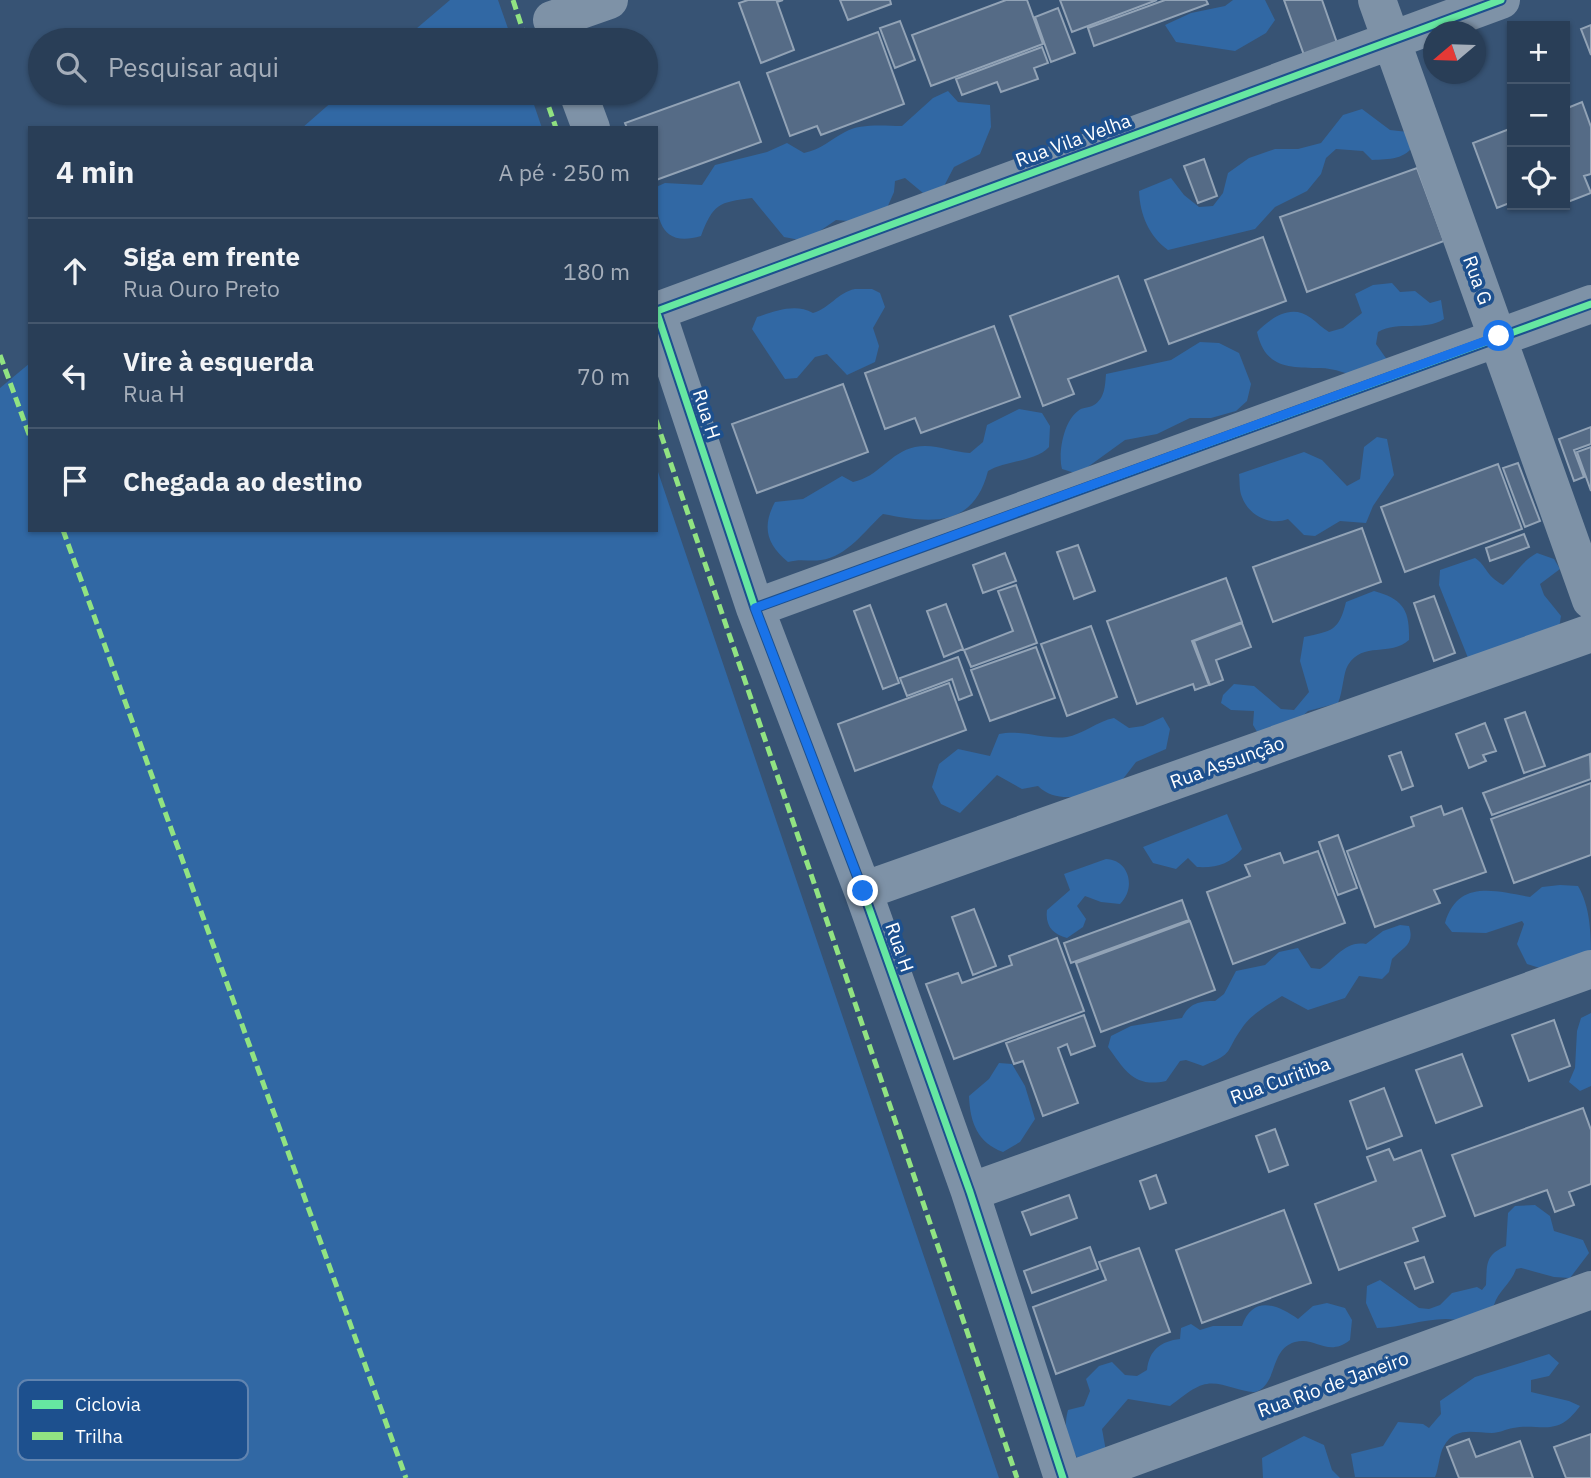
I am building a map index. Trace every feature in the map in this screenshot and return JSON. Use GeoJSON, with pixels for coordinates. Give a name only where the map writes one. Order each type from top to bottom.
{"type":"FeatureCollection","features":[{"type":"Feature","properties":{"kind":"street"},"geometry":{"type":"LineString","coordinates":[[552,20],[609,0]]}},
{"type":"Feature","properties":{"kind":"street","name":"Rua G"},"geometry":{"type":"LineString","coordinates":[[1377,0],[1591,600]]}},
{"type":"Feature","properties":{"kind":"street","name":"Rua Vila Velha"},"geometry":{"type":"LineString","coordinates":[[658,309],[1501,0]]}},
{"type":"Feature","properties":{"kind":"street"},"geometry":{"type":"LineString","coordinates":[[583,105],[590,126]]}},
{"type":"Feature","properties":{"kind":"street"},"geometry":{"type":"LineString","coordinates":[[755,608],[1591,304]]}},
{"type":"Feature","properties":{"kind":"street","name":"Rua H"},"geometry":{"type":"LineString","coordinates":[[658,316],[755,608],[863,891],[970,1192],[1063,1478]]}},
{"type":"Feature","properties":{"kind":"street","name":"Rua Assunção"},"geometry":{"type":"LineString","coordinates":[[863,891],[1591,633]]}},
{"type":"Feature","properties":{"kind":"street","name":"Rua Curitiba"},"geometry":{"type":"LineString","coordinates":[[970,1192],[1591,969]]}},
{"type":"Feature","properties":{"kind":"street","name":"Rua Rio de Janeiro"},"geometry":{"type":"LineString","coordinates":[[1076,1478],[1591,1290]]}},
{"type":"Feature","properties":{"kind":"shaded area"},"geometry":{"type":"Polygon","coordinates":[[[450,0],[498,0],[508,28],[417,28],[450,0]]]}},
{"type":"Feature","properties":{"kind":"shaded area"},"geometry":{"type":"Polygon","coordinates":[[[1233,0],[1265,0],[1275,20],[1266,33],[1235,51],[1176,42],[1165,25],[1191,13],[1225,6],[1233,0]]]}},
{"type":"Feature","properties":{"kind":"shaded area"},"geometry":{"type":"Polygon","coordinates":[[[948,91],[958,102],[990,105],[991,127],[980,154],[954,167],[943,188],[923,193],[905,178],[895,181],[894,192],[887,208],[848,221],[836,220],[805,241],[784,237],[752,198],[719,206],[709,217],[701,236],[677,238],[669,234],[660,220],[658,186],[665,183],[702,185],[715,165],[767,152],[787,143],[804,153],[858,127],[902,126],[933,98],[948,91]]]}},
{"type":"Feature","properties":{"kind":"shaded area"},"geometry":{"type":"Polygon","coordinates":[[[328,105],[534,105],[541,126],[304,126],[328,105]]]}},
{"type":"Feature","properties":{"kind":"shaded area"},"geometry":{"type":"Polygon","coordinates":[[[1362,109],[1390,130],[1408,132],[1415,143],[1411,149],[1396,158],[1372,160],[1363,151],[1336,149],[1326,158],[1321,174],[1307,191],[1275,207],[1255,229],[1168,250],[1151,232],[1141,208],[1139,191],[1171,178],[1184,195],[1199,207],[1213,206],[1223,193],[1228,173],[1249,158],[1275,149],[1298,149],[1321,143],[1343,115],[1362,109]]]}},
{"type":"Feature","properties":{"kind":"shaded area"},"geometry":{"type":"Polygon","coordinates":[[[1392,283],[1400,292],[1415,291],[1430,303],[1441,300],[1444,319],[1428,325],[1394,327],[1378,332],[1376,344],[1390,364],[1363,378],[1331,369],[1280,364],[1266,353],[1261,344],[1257,332],[1275,317],[1289,312],[1304,314],[1329,332],[1343,328],[1362,313],[1355,294],[1373,285],[1392,283]]]}},
{"type":"Feature","properties":{"kind":"shaded area"},"geometry":{"type":"Polygon","coordinates":[[[855,289],[872,289],[880,293],[885,307],[873,328],[879,346],[875,362],[847,375],[827,354],[815,357],[797,378],[785,379],[752,329],[757,317],[792,308],[813,313],[855,289]]]}},
{"type":"Feature","properties":{"kind":"shaded area"},"geometry":{"type":"Polygon","coordinates":[[[1200,342],[1219,343],[1239,353],[1251,384],[1247,401],[1236,411],[1211,418],[1190,418],[1157,434],[1125,440],[1078,474],[1062,469],[1061,447],[1065,430],[1073,416],[1100,399],[1106,374],[1171,360],[1200,342]]]}},
{"type":"Feature","properties":{"kind":"shaded area"},"geometry":{"type":"Polygon","coordinates":[[[28,365],[28,532],[658,532],[658,472],[999,1478],[0,1478],[0,388],[28,365]]]}},
{"type":"Feature","properties":{"kind":"shaded area"},"geometry":{"type":"Polygon","coordinates":[[[1019,409],[1042,413],[1050,426],[1049,447],[1036,456],[988,471],[981,490],[961,512],[948,518],[933,520],[883,514],[839,554],[821,560],[788,562],[771,541],[768,519],[775,502],[803,499],[842,476],[853,482],[862,479],[898,454],[915,447],[929,446],[970,453],[983,442],[987,425],[1019,409]]]}},
{"type":"Feature","properties":{"kind":"shaded area"},"geometry":{"type":"Polygon","coordinates":[[[1377,437],[1387,439],[1394,475],[1373,506],[1366,523],[1340,521],[1315,536],[1304,535],[1288,519],[1274,521],[1261,518],[1245,504],[1239,474],[1304,452],[1322,460],[1347,486],[1360,479],[1364,447],[1377,437]]]}},
{"type":"Feature","properties":{"kind":"shaded area"},"geometry":{"type":"Polygon","coordinates":[[[1537,553],[1554,559],[1560,569],[1540,584],[1544,595],[1561,616],[1559,628],[1468,658],[1439,585],[1440,570],[1475,558],[1503,585],[1537,553]]]}},
{"type":"Feature","properties":{"kind":"shaded area"},"geometry":{"type":"Polygon","coordinates":[[[1374,591],[1392,598],[1403,607],[1408,621],[1409,640],[1394,648],[1361,653],[1354,658],[1346,668],[1338,703],[1308,711],[1297,721],[1259,735],[1253,725],[1254,711],[1231,710],[1221,703],[1223,695],[1234,684],[1254,686],[1281,709],[1294,710],[1309,692],[1300,661],[1304,637],[1333,628],[1340,619],[1346,602],[1374,591]]]}},
{"type":"Feature","properties":{"kind":"shaded area"},"geometry":{"type":"Polygon","coordinates":[[[1163,717],[1170,729],[1166,749],[1136,762],[1113,792],[1073,797],[1054,796],[1038,786],[1022,789],[997,775],[960,813],[941,804],[932,787],[939,764],[958,749],[990,756],[999,734],[1067,737],[1114,718],[1129,728],[1143,726],[1163,717]]]}},
{"type":"Feature","properties":{"kind":"shaded area"},"geometry":{"type":"Polygon","coordinates":[[[1227,814],[1242,849],[1222,864],[1197,867],[1188,858],[1176,869],[1153,863],[1143,847],[1227,814]]]}},
{"type":"Feature","properties":{"kind":"shaded area"},"geometry":{"type":"Polygon","coordinates":[[[1106,859],[1121,864],[1128,876],[1125,898],[1120,904],[1101,902],[1085,896],[1077,906],[1086,919],[1083,927],[1067,938],[1058,934],[1049,925],[1047,910],[1070,890],[1064,874],[1106,859]]]}},
{"type":"Feature","properties":{"kind":"shaded area"},"geometry":{"type":"Polygon","coordinates":[[[1578,886],[1582,894],[1589,920],[1591,955],[1546,970],[1527,964],[1517,944],[1524,924],[1522,921],[1486,933],[1452,932],[1445,923],[1451,909],[1468,894],[1491,891],[1530,897],[1542,887],[1578,886]]]}},
{"type":"Feature","properties":{"kind":"shaded area"},"geometry":{"type":"Polygon","coordinates":[[[1400,925],[1409,926],[1409,942],[1392,959],[1389,972],[1382,979],[1359,976],[1345,998],[1308,1010],[1282,996],[1250,1018],[1225,1054],[1203,1066],[1186,1060],[1180,1061],[1166,1081],[1146,1082],[1132,1076],[1108,1047],[1111,1036],[1131,1026],[1182,1018],[1188,1009],[1196,1004],[1215,1001],[1224,994],[1236,971],[1265,965],[1279,952],[1298,948],[1311,968],[1320,969],[1345,948],[1366,944],[1383,931],[1400,925]]]}},
{"type":"Feature","properties":{"kind":"shaded area"},"geometry":{"type":"Polygon","coordinates":[[[1591,1013],[1591,1086],[1580,1091],[1569,1082],[1575,1068],[1577,1031],[1581,1018],[1591,1013]]]}},
{"type":"Feature","properties":{"kind":"shaded area"},"geometry":{"type":"Polygon","coordinates":[[[999,1063],[1012,1064],[1025,1086],[1035,1119],[1020,1142],[1003,1152],[987,1143],[977,1131],[971,1115],[969,1096],[989,1079],[999,1063]]]}},
{"type":"Feature","properties":{"kind":"shaded area"},"geometry":{"type":"Polygon","coordinates":[[[1535,1205],[1550,1216],[1554,1231],[1583,1240],[1589,1253],[1570,1278],[1516,1269],[1494,1305],[1466,1322],[1444,1319],[1377,1328],[1366,1303],[1367,1286],[1380,1280],[1419,1308],[1429,1309],[1440,1305],[1452,1293],[1477,1287],[1482,1290],[1486,1285],[1488,1261],[1494,1253],[1506,1246],[1508,1213],[1515,1206],[1535,1205]]]}},
{"type":"Feature","properties":{"kind":"shaded area"},"geometry":{"type":"Polygon","coordinates":[[[1327,1303],[1345,1308],[1352,1320],[1350,1340],[1335,1347],[1302,1341],[1287,1346],[1281,1351],[1269,1380],[1258,1391],[1248,1392],[1207,1384],[1170,1406],[1128,1399],[1102,1429],[1106,1451],[1081,1464],[1068,1438],[1066,1418],[1068,1410],[1084,1406],[1090,1391],[1086,1379],[1099,1366],[1112,1362],[1125,1375],[1137,1376],[1147,1370],[1150,1357],[1157,1348],[1180,1339],[1181,1328],[1191,1324],[1200,1330],[1213,1326],[1242,1326],[1253,1309],[1267,1305],[1298,1319],[1313,1306],[1327,1303]]]}},
{"type":"Feature","properties":{"kind":"shaded area"},"geometry":{"type":"Polygon","coordinates":[[[1549,1354],[1559,1363],[1549,1376],[1531,1380],[1531,1392],[1580,1406],[1564,1422],[1556,1426],[1513,1428],[1495,1433],[1459,1433],[1444,1446],[1435,1477],[1355,1477],[1351,1454],[1383,1446],[1398,1422],[1423,1424],[1429,1428],[1441,1414],[1440,1401],[1475,1377],[1549,1354]]]}},
{"type":"Feature","properties":{"kind":"shaded area"},"geometry":{"type":"Polygon","coordinates":[[[1304,1436],[1324,1445],[1332,1470],[1340,1478],[1263,1478],[1262,1458],[1304,1436]]]}},
{"type":"Feature","properties":{"kind":"building"},"geometry":{"type":"Polygon","coordinates":[[[748,0],[783,0],[777,2],[794,50],[761,63],[739,3],[748,0]]]}},
{"type":"Feature","properties":{"kind":"building"},"geometry":{"type":"Polygon","coordinates":[[[840,0],[890,0],[891,4],[848,20],[840,0]]]}},
{"type":"Feature","properties":{"kind":"building"},"geometry":{"type":"Polygon","coordinates":[[[1006,0],[1027,0],[1043,44],[931,86],[912,35],[1006,0]]]}},
{"type":"Feature","properties":{"kind":"building"},"geometry":{"type":"Polygon","coordinates":[[[1060,0],[1157,0],[1072,32],[1060,0]]]}},
{"type":"Feature","properties":{"kind":"building"},"geometry":{"type":"Polygon","coordinates":[[[1165,0],[1206,0],[1208,4],[1094,46],[1088,28],[1165,0]]]}},
{"type":"Feature","properties":{"kind":"building"},"geometry":{"type":"Polygon","coordinates":[[[1284,0],[1322,0],[1337,43],[1304,55],[1284,0]]]}},
{"type":"Feature","properties":{"kind":"building"},"geometry":{"type":"Polygon","coordinates":[[[1058,8],[1075,53],[1051,62],[1035,17],[1058,8]]]}},
{"type":"Feature","properties":{"kind":"building"},"geometry":{"type":"Polygon","coordinates":[[[900,21],[915,60],[895,68],[880,28],[900,21]]]}},
{"type":"Feature","properties":{"kind":"building"},"geometry":{"type":"Polygon","coordinates":[[[1591,25],[1591,55],[1581,29],[1591,25]]]}},
{"type":"Feature","properties":{"kind":"building"},"geometry":{"type":"Polygon","coordinates":[[[878,32],[904,104],[821,135],[817,126],[790,136],[767,73],[878,32]]]}},
{"type":"Feature","properties":{"kind":"building"},"geometry":{"type":"Polygon","coordinates":[[[1042,47],[1048,63],[1034,68],[1038,79],[1001,92],[997,82],[962,95],[956,79],[1042,47]]]}},
{"type":"Feature","properties":{"kind":"building"},"geometry":{"type":"Polygon","coordinates":[[[739,82],[761,142],[658,179],[658,126],[626,126],[625,123],[739,82]]]}},
{"type":"Feature","properties":{"kind":"building"},"geometry":{"type":"Polygon","coordinates":[[[1582,102],[1591,127],[1591,174],[1584,176],[1591,193],[1570,201],[1570,147],[1570,107],[1582,102]]]}},
{"type":"Feature","properties":{"kind":"building"},"geometry":{"type":"Polygon","coordinates":[[[1507,130],[1507,204],[1497,208],[1473,143],[1507,130]]]}},
{"type":"Feature","properties":{"kind":"building"},"geometry":{"type":"Polygon","coordinates":[[[1204,159],[1217,196],[1198,203],[1184,166],[1204,159]]]}},
{"type":"Feature","properties":{"kind":"building"},"geometry":{"type":"Polygon","coordinates":[[[1417,168],[1444,241],[1307,292],[1280,217],[1417,168]]]}},
{"type":"Feature","properties":{"kind":"building"},"geometry":{"type":"Polygon","coordinates":[[[1263,237],[1286,301],[1169,344],[1145,280],[1263,237]]]}},
{"type":"Feature","properties":{"kind":"building"},"geometry":{"type":"Polygon","coordinates":[[[1118,276],[1146,351],[1068,379],[1074,394],[1043,406],[1010,316],[1118,276]]]}},
{"type":"Feature","properties":{"kind":"building"},"geometry":{"type":"Polygon","coordinates":[[[994,326],[1020,397],[921,433],[915,418],[885,429],[865,373],[994,326]]]}},
{"type":"Feature","properties":{"kind":"building"},"geometry":{"type":"Polygon","coordinates":[[[843,384],[868,452],[757,493],[732,424],[843,384]]]}},
{"type":"Feature","properties":{"kind":"building"},"geometry":{"type":"Polygon","coordinates":[[[1591,427],[1591,444],[1574,450],[1584,477],[1574,481],[1559,439],[1591,427]]]}},
{"type":"Feature","properties":{"kind":"building"},"geometry":{"type":"Polygon","coordinates":[[[1591,447],[1591,491],[1577,452],[1591,447]]]}},
{"type":"Feature","properties":{"kind":"building"},"geometry":{"type":"Polygon","coordinates":[[[1518,463],[1540,521],[1525,527],[1503,468],[1518,463]]]}},
{"type":"Feature","properties":{"kind":"building"},"geometry":{"type":"Polygon","coordinates":[[[1498,464],[1522,529],[1405,572],[1381,507],[1498,464]]]}},
{"type":"Feature","properties":{"kind":"building"},"geometry":{"type":"Polygon","coordinates":[[[1362,528],[1381,582],[1273,622],[1253,567],[1362,528]]]}},
{"type":"Feature","properties":{"kind":"building"},"geometry":{"type":"Polygon","coordinates":[[[1524,534],[1529,547],[1490,561],[1486,548],[1524,534]]]}},
{"type":"Feature","properties":{"kind":"building"},"geometry":{"type":"Polygon","coordinates":[[[1078,545],[1095,591],[1074,599],[1057,552],[1078,545]]]}},
{"type":"Feature","properties":{"kind":"building"},"geometry":{"type":"Polygon","coordinates":[[[1005,553],[1016,581],[983,593],[973,565],[1005,553]]]}},
{"type":"Feature","properties":{"kind":"building"},"geometry":{"type":"Polygon","coordinates":[[[1226,578],[1242,622],[1192,641],[1209,685],[1195,690],[1193,684],[1137,704],[1107,621],[1226,578]]]}},
{"type":"Feature","properties":{"kind":"building"},"geometry":{"type":"Polygon","coordinates":[[[1016,585],[1037,643],[971,667],[964,650],[1013,631],[998,591],[1016,585]]]}},
{"type":"Feature","properties":{"kind":"building"},"geometry":{"type":"Polygon","coordinates":[[[1434,596],[1455,653],[1434,661],[1414,603],[1434,596]]]}},
{"type":"Feature","properties":{"kind":"building"},"geometry":{"type":"Polygon","coordinates":[[[946,604],[963,649],[944,657],[927,611],[946,604]]]}},
{"type":"Feature","properties":{"kind":"building"},"geometry":{"type":"Polygon","coordinates":[[[870,605],[899,683],[883,689],[854,611],[870,605]]]}},
{"type":"Feature","properties":{"kind":"building"},"geometry":{"type":"Polygon","coordinates":[[[1242,623],[1251,647],[1216,660],[1223,680],[1210,685],[1194,641],[1242,623]]]}},
{"type":"Feature","properties":{"kind":"building"},"geometry":{"type":"Polygon","coordinates":[[[1091,626],[1117,697],[1067,716],[1041,644],[1091,626]]]}},
{"type":"Feature","properties":{"kind":"building"},"geometry":{"type":"Polygon","coordinates":[[[1036,647],[1055,698],[990,721],[971,670],[1036,647]]]}},
{"type":"Feature","properties":{"kind":"building"},"geometry":{"type":"Polygon","coordinates":[[[958,657],[972,695],[959,700],[952,679],[907,696],[900,678],[958,657]]]}},
{"type":"Feature","properties":{"kind":"building"},"geometry":{"type":"Polygon","coordinates":[[[949,683],[966,730],[855,771],[838,724],[949,683]]]}},
{"type":"Feature","properties":{"kind":"building"},"geometry":{"type":"Polygon","coordinates":[[[1525,712],[1545,766],[1524,773],[1505,719],[1525,712]]]}},
{"type":"Feature","properties":{"kind":"building"},"geometry":{"type":"Polygon","coordinates":[[[1485,723],[1496,751],[1483,755],[1486,761],[1469,768],[1456,734],[1485,723]]]}},
{"type":"Feature","properties":{"kind":"building"},"geometry":{"type":"Polygon","coordinates":[[[1401,752],[1413,786],[1402,790],[1389,756],[1401,752]]]}},
{"type":"Feature","properties":{"kind":"building"},"geometry":{"type":"Polygon","coordinates":[[[1590,754],[1591,779],[1492,815],[1483,793],[1590,754]]]}},
{"type":"Feature","properties":{"kind":"building"},"geometry":{"type":"Polygon","coordinates":[[[1591,783],[1591,855],[1514,883],[1491,819],[1591,783]]]}},
{"type":"Feature","properties":{"kind":"building"},"geometry":{"type":"Polygon","coordinates":[[[1441,806],[1444,815],[1462,808],[1486,872],[1434,890],[1440,903],[1375,927],[1347,851],[1414,826],[1411,817],[1441,806]]]}},
{"type":"Feature","properties":{"kind":"building"},"geometry":{"type":"Polygon","coordinates":[[[1338,835],[1357,888],[1338,895],[1319,842],[1338,835]]]}},
{"type":"Feature","properties":{"kind":"building"},"geometry":{"type":"Polygon","coordinates":[[[1318,851],[1345,923],[1233,964],[1207,892],[1250,876],[1245,865],[1280,853],[1284,863],[1318,851]]]}},
{"type":"Feature","properties":{"kind":"building"},"geometry":{"type":"Polygon","coordinates":[[[1182,900],[1189,920],[1071,963],[1064,943],[1182,900]]]}},
{"type":"Feature","properties":{"kind":"building"},"geometry":{"type":"Polygon","coordinates":[[[974,909],[996,966],[973,975],[952,917],[974,909]]]}},
{"type":"Feature","properties":{"kind":"building"},"geometry":{"type":"Polygon","coordinates":[[[1190,921],[1215,990],[1101,1032],[1076,963],[1190,921]]]}},
{"type":"Feature","properties":{"kind":"building"},"geometry":{"type":"Polygon","coordinates":[[[1057,938],[1084,1011],[954,1059],[926,984],[958,973],[962,983],[1012,965],[1009,956],[1057,938]]]}},
{"type":"Feature","properties":{"kind":"building"},"geometry":{"type":"Polygon","coordinates":[[[1084,1015],[1095,1046],[1071,1055],[1067,1044],[1058,1048],[1078,1103],[1043,1116],[1023,1061],[1014,1064],[1006,1043],[1084,1015]]]}},
{"type":"Feature","properties":{"kind":"building"},"geometry":{"type":"Polygon","coordinates":[[[1554,1020],[1570,1066],[1529,1081],[1512,1035],[1554,1020]]]}},
{"type":"Feature","properties":{"kind":"building"},"geometry":{"type":"Polygon","coordinates":[[[1462,1054],[1482,1106],[1436,1123],[1416,1070],[1462,1054]]]}},
{"type":"Feature","properties":{"kind":"building"},"geometry":{"type":"Polygon","coordinates":[[[1384,1088],[1402,1136],[1367,1149],[1350,1101],[1384,1088]]]}},
{"type":"Feature","properties":{"kind":"building"},"geometry":{"type":"Polygon","coordinates":[[[1583,1108],[1591,1130],[1591,1184],[1569,1192],[1574,1205],[1555,1212],[1547,1190],[1475,1216],[1452,1155],[1583,1108]]]}},
{"type":"Feature","properties":{"kind":"building"},"geometry":{"type":"Polygon","coordinates":[[[1275,1129],[1288,1165],[1269,1172],[1256,1136],[1275,1129]]]}},
{"type":"Feature","properties":{"kind":"building"},"geometry":{"type":"Polygon","coordinates":[[[1389,1149],[1394,1160],[1421,1150],[1445,1216],[1413,1228],[1418,1241],[1339,1270],[1315,1204],[1376,1181],[1367,1157],[1389,1149]]]}},
{"type":"Feature","properties":{"kind":"building"},"geometry":{"type":"Polygon","coordinates":[[[1156,1175],[1166,1203],[1150,1209],[1140,1181],[1156,1175]]]}},
{"type":"Feature","properties":{"kind":"building"},"geometry":{"type":"Polygon","coordinates":[[[1069,1195],[1077,1218],[1031,1235],[1022,1212],[1069,1195]]]}},
{"type":"Feature","properties":{"kind":"building"},"geometry":{"type":"Polygon","coordinates":[[[1284,1210],[1311,1283],[1202,1323],[1176,1250],[1284,1210]]]}},
{"type":"Feature","properties":{"kind":"building"},"geometry":{"type":"Polygon","coordinates":[[[1090,1247],[1098,1269],[1032,1293],[1024,1271],[1090,1247]]]}},
{"type":"Feature","properties":{"kind":"building"},"geometry":{"type":"Polygon","coordinates":[[[1139,1248],[1170,1332],[1056,1374],[1033,1307],[1106,1280],[1099,1262],[1139,1248]]]}},
{"type":"Feature","properties":{"kind":"building"},"geometry":{"type":"Polygon","coordinates":[[[1424,1257],[1433,1282],[1415,1289],[1405,1263],[1424,1257]]]}},
{"type":"Feature","properties":{"kind":"building"},"geometry":{"type":"Polygon","coordinates":[[[1591,1434],[1591,1478],[1566,1478],[1554,1447],[1591,1434]]]}},
{"type":"Feature","properties":{"kind":"building"},"geometry":{"type":"Polygon","coordinates":[[[1469,1439],[1476,1457],[1520,1441],[1533,1478],[1459,1478],[1447,1447],[1469,1439]]]}},
{"type":"Feature","properties":{"kind":"marked path"},"geometry":{"type":"LineString","coordinates":[[513,0],[522,28]]}},
{"type":"Feature","properties":{"kind":"marked path"},"geometry":{"type":"LineString","coordinates":[[548,105],[555,126]]}},
{"type":"Feature","properties":{"kind":"marked path"},"geometry":{"type":"LineString","coordinates":[[0,355],[28,432]]}},
{"type":"Feature","properties":{"kind":"marked path"},"geometry":{"type":"LineString","coordinates":[[658,426],[1017,1478]]}},
{"type":"Feature","properties":{"kind":"marked path"},"geometry":{"type":"LineString","coordinates":[[64,532],[406,1478]]}},
{"type":"Feature","properties":{"kind":"cycle path"},"geometry":{"type":"LineString","coordinates":[[658,311],[1501,0]]}},
{"type":"Feature","properties":{"kind":"cycle path"},"geometry":{"type":"LineString","coordinates":[[755,608],[1591,304]]}},
{"type":"Feature","properties":{"kind":"cycle path"},"geometry":{"type":"LineString","coordinates":[[658,316],[755,608],[863,891],[970,1192],[1063,1478]]}},
{"type":"Feature","properties":{"kind":"route"},"geometry":{"type":"LineString","coordinates":[[863,891],[755,608],[1499,336]]}}]}
